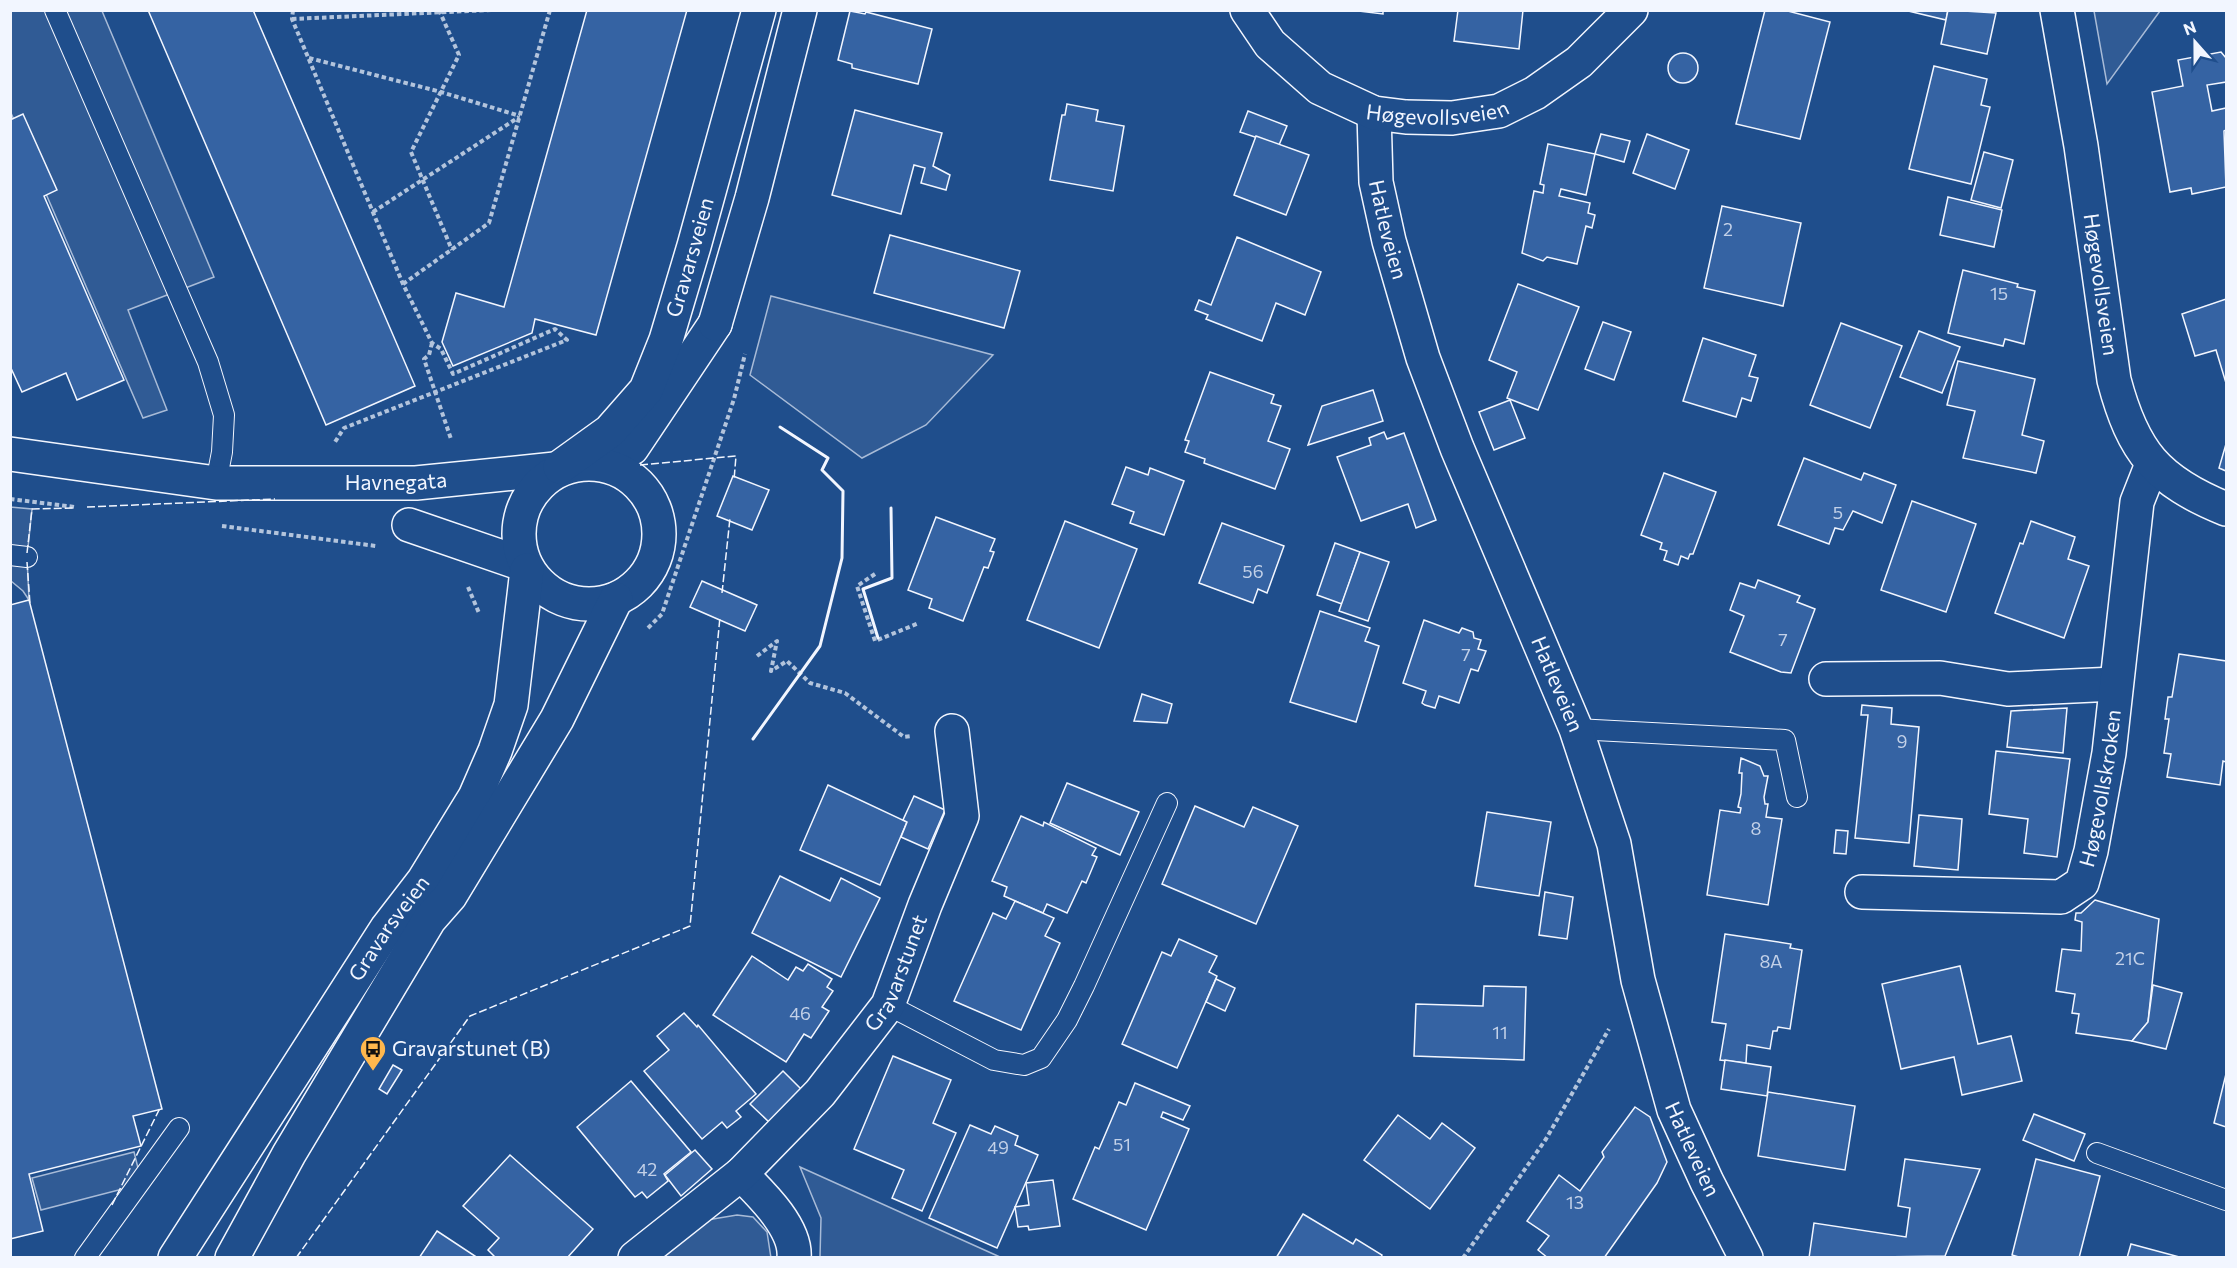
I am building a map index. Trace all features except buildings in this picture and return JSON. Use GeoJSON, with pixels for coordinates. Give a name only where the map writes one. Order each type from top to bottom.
{"type":"FeatureCollection","features":[{"type":"Feature","properties":{"kind":"street","name":"Gravarsveien"},"geometry":{"type":"LineString","coordinates":[[560,466],[610,431],[646,390],[666,340],[688,267],[759,10]]}},
{"type":"Feature","properties":{"kind":"street","name":"Gravarsveien"},"geometry":{"type":"LineString","coordinates":[[715,324],[752,198],[800,10]]}},
{"type":"Feature","properties":{"kind":"street","name":"Høgevollsveien"},"geometry":{"type":"LineString","coordinates":[[1247,10],[1270,44],[1320,88],[1374,112],[1406,117],[1452,118],[1499,111],[1535,93],[1579,62],[1630,10]]}},
{"type":"Feature","properties":{"kind":"street","name":"Høgevollsveien"},"geometry":{"type":"LineString","coordinates":[[2057,10],[2081,146],[2114,380],[2122,411],[2135,440],[2152,464],[2189,494],[2226,509]]}},
{"type":"Feature","properties":{"kind":"street","name":"Hatleveien"},"geometry":{"type":"LineString","coordinates":[[1374,112],[1376,182],[1389,242],[1423,358],[1457,448],[1576,729],[1614,844],[1638,980],[1674,1110],[1707,1182],[1746,1257]]}},
{"type":"Feature","properties":{"kind":"street","name":"Havnegata"},"geometry":{"type":"LineString","coordinates":[[10,453],[216,483],[416,483],[555,469],[632,448],[715,324]]}},
{"type":"Feature","properties":{"kind":"street"},"geometry":{"type":"LineString","coordinates":[[603,462],[623,470],[640,483],[653,500],[659,521],[660,545],[651,567],[636,586],[616,598],[597,604],[566,600],[540,585],[526,568],[518,545],[518,522],[524,501],[537,483],[603,462]]}},
{"type":"Feature","properties":{"kind":"street","name":"Høgevollskroken"},"geometry":{"type":"LineString","coordinates":[[1862,892],[2061,897],[2072,892],[2082,883],[2091,851],[2109,753],[2137,502],[2152,464]]}},
{"type":"Feature","properties":{"kind":"street","name":"Havnegata"},"geometry":{"type":"LineString","coordinates":[[409,525],[526,568]]}},
{"type":"Feature","properties":{"kind":"street","name":"Gravarsveien"},"geometry":{"type":"LineString","coordinates":[[175,1257],[387,928],[424,880],[475,796],[511,705],[526,568]]}},
{"type":"Feature","properties":{"kind":"street","name":"Gravarsveien"},"geometry":{"type":"LineString","coordinates":[[232,1257],[289,1154],[429,920],[450,896],[557,719],[616,598]]}},
{"type":"Feature","properties":{"kind":"street","name":"Høgevollskroken"},"geometry":{"type":"LineString","coordinates":[[1826,679],[1941,678],[2008,689],[2115,684]]}},
{"type":"Feature","properties":{"kind":"street","name":"Gravarstunet"},"geometry":{"type":"LineString","coordinates":[[635,1257],[741,1174],[820,1093],[888,1005],[925,905],[962,816],[952,731]]}},
{"type":"Feature","properties":{"kind":"street"},"geometry":{"type":"LineString","coordinates":[[741,1174],[778,1216],[791,1237],[794,1257]]}},
{"type":"Feature","properties":{"kind":"lane"},"geometry":{"type":"LineString","coordinates":[[55,10],[208,362],[225,415],[222,452],[216,483]]}},
{"type":"Feature","properties":{"kind":"lane"},"geometry":{"type":"LineString","coordinates":[[1576,729],[1785,740],[1797,797]]}},
{"type":"Feature","properties":{"kind":"lane"},"geometry":{"type":"LineString","coordinates":[[888,1005],[994,1060],[1024,1065],[1041,1058],[1048,1052],[1079,994],[1167,803]]}},
{"type":"Feature","properties":{"kind":"lane"},"geometry":{"type":"LineString","coordinates":[[84,1257],[179,1128]]}},
{"type":"Feature","properties":{"kind":"lane"},"geometry":{"type":"LineString","coordinates":[[2097,1153],[2226,1200]]}},
{"type":"Feature","properties":{"kind":"path"},"geometry":{"type":"LineString","coordinates":[[293,10],[292,19],[403,284],[432,343],[441,349],[453,374],[555,329],[567,340],[344,428],[332,447]]}},
{"type":"Feature","properties":{"kind":"path"},"geometry":{"type":"LineString","coordinates":[[292,19],[491,10]]}},
{"type":"Feature","properties":{"kind":"path"},"geometry":{"type":"LineString","coordinates":[[403,284],[489,223],[550,10]]}},
{"type":"Feature","properties":{"kind":"path"},"geometry":{"type":"LineString","coordinates":[[440,12],[459,55],[411,152],[452,250]]}},
{"type":"Feature","properties":{"kind":"path"},"geometry":{"type":"LineString","coordinates":[[308,58],[441,92],[520,116]]}},
{"type":"Feature","properties":{"kind":"path"},"geometry":{"type":"LineString","coordinates":[[373,212],[520,116]]}},
{"type":"Feature","properties":{"kind":"path"},"geometry":{"type":"LineString","coordinates":[[432,343],[429,355],[424,359],[453,445]]}},
{"type":"Feature","properties":{"kind":"path"},"geometry":{"type":"LineString","coordinates":[[10,499],[81,508]]}},
{"type":"Feature","properties":{"kind":"path"},"geometry":{"type":"LineString","coordinates":[[221,526],[384,547]]}},
{"type":"Feature","properties":{"kind":"path"},"geometry":{"type":"LineString","coordinates":[[875,574],[857,586],[875,641],[919,623]]}},
{"type":"Feature","properties":{"kind":"path"},"geometry":{"type":"LineString","coordinates":[[465,581],[478,610],[479,622]]}},
{"type":"Feature","properties":{"kind":"path"},"geometry":{"type":"LineString","coordinates":[[757,656],[777,641],[771,671],[787,661],[810,683],[845,693],[904,737],[952,731]]}},
{"type":"Feature","properties":{"kind":"path"},"geometry":{"type":"LineString","coordinates":[[1464,1257],[1546,1139],[1638,980]]}},
{"type":"Feature","properties":{"kind":"shaded area"},"geometry":{"type":"Polygon","coordinates":[[[10,11],[102,11],[214,277],[128,310],[167,410],[143,418],[11,113],[10,11]]]}},
{"type":"Feature","properties":{"kind":"shaded area"},"geometry":{"type":"Polygon","coordinates":[[[2094,11],[2160,11],[2107,84],[2094,11]]]}},
{"type":"Feature","properties":{"kind":"shaded area"},"geometry":{"type":"Polygon","coordinates":[[[771,296],[993,355],[926,425],[862,458],[750,375],[771,296]]]}},
{"type":"Feature","properties":{"kind":"shaded area"},"geometry":{"type":"Polygon","coordinates":[[[10,507],[32,509],[27,557],[29,600],[23,591],[11,581],[10,507]]]}},
{"type":"Feature","properties":{"kind":"shaded area"},"geometry":{"type":"Polygon","coordinates":[[[134,1152],[142,1184],[41,1210],[32,1178],[134,1152]]]}},
{"type":"Feature","properties":{"kind":"shaded area"},"geometry":{"type":"Polygon","coordinates":[[[800,1167],[1000,1257],[820,1257],[821,1218],[800,1167]]]}},
{"type":"Feature","properties":{"kind":"shaded area"},"geometry":{"type":"Polygon","coordinates":[[[737,1215],[753,1217],[767,1232],[771,1258],[658,1258],[707,1220],[737,1215]]]}},
{"type":"Feature","properties":{"kind":"fence"},"geometry":{"type":"LineString","coordinates":[[640,465],[736,456],[734,480]]}},
{"type":"Feature","properties":{"kind":"fence"},"geometry":{"type":"LineString","coordinates":[[87,507],[275,499]]}},
{"type":"Feature","properties":{"kind":"fence"},"geometry":{"type":"LineString","coordinates":[[27,553],[32,509],[75,508]]}},
{"type":"Feature","properties":{"kind":"fence"},"geometry":{"type":"LineString","coordinates":[[722,593],[730,518]]}},
{"type":"Feature","properties":{"kind":"fence"},"geometry":{"type":"LineString","coordinates":[[27,562],[30,604]]}},
{"type":"Feature","properties":{"kind":"fence"},"geometry":{"type":"LineString","coordinates":[[296,1258],[470,1016],[690,926],[720,617]]}},
{"type":"Feature","properties":{"kind":"fence"},"geometry":{"type":"LineString","coordinates":[[112,1205],[161,1106]]}},
{"type":"Feature","properties":{"kind":"wall"},"geometry":{"type":"LineString","coordinates":[[753,739],[820,646],[842,558],[843,491],[822,470],[828,458],[780,427]]}},
{"type":"Feature","properties":{"kind":"wall"},"geometry":{"type":"LineString","coordinates":[[878,638],[863,589],[892,578],[891,508]]}},
{"type":"Feature","properties":{"kind":"place","name":"Gravarstunet (B)"},"geometry":{"type":"Point","coordinates":[373,1072]}}]}
